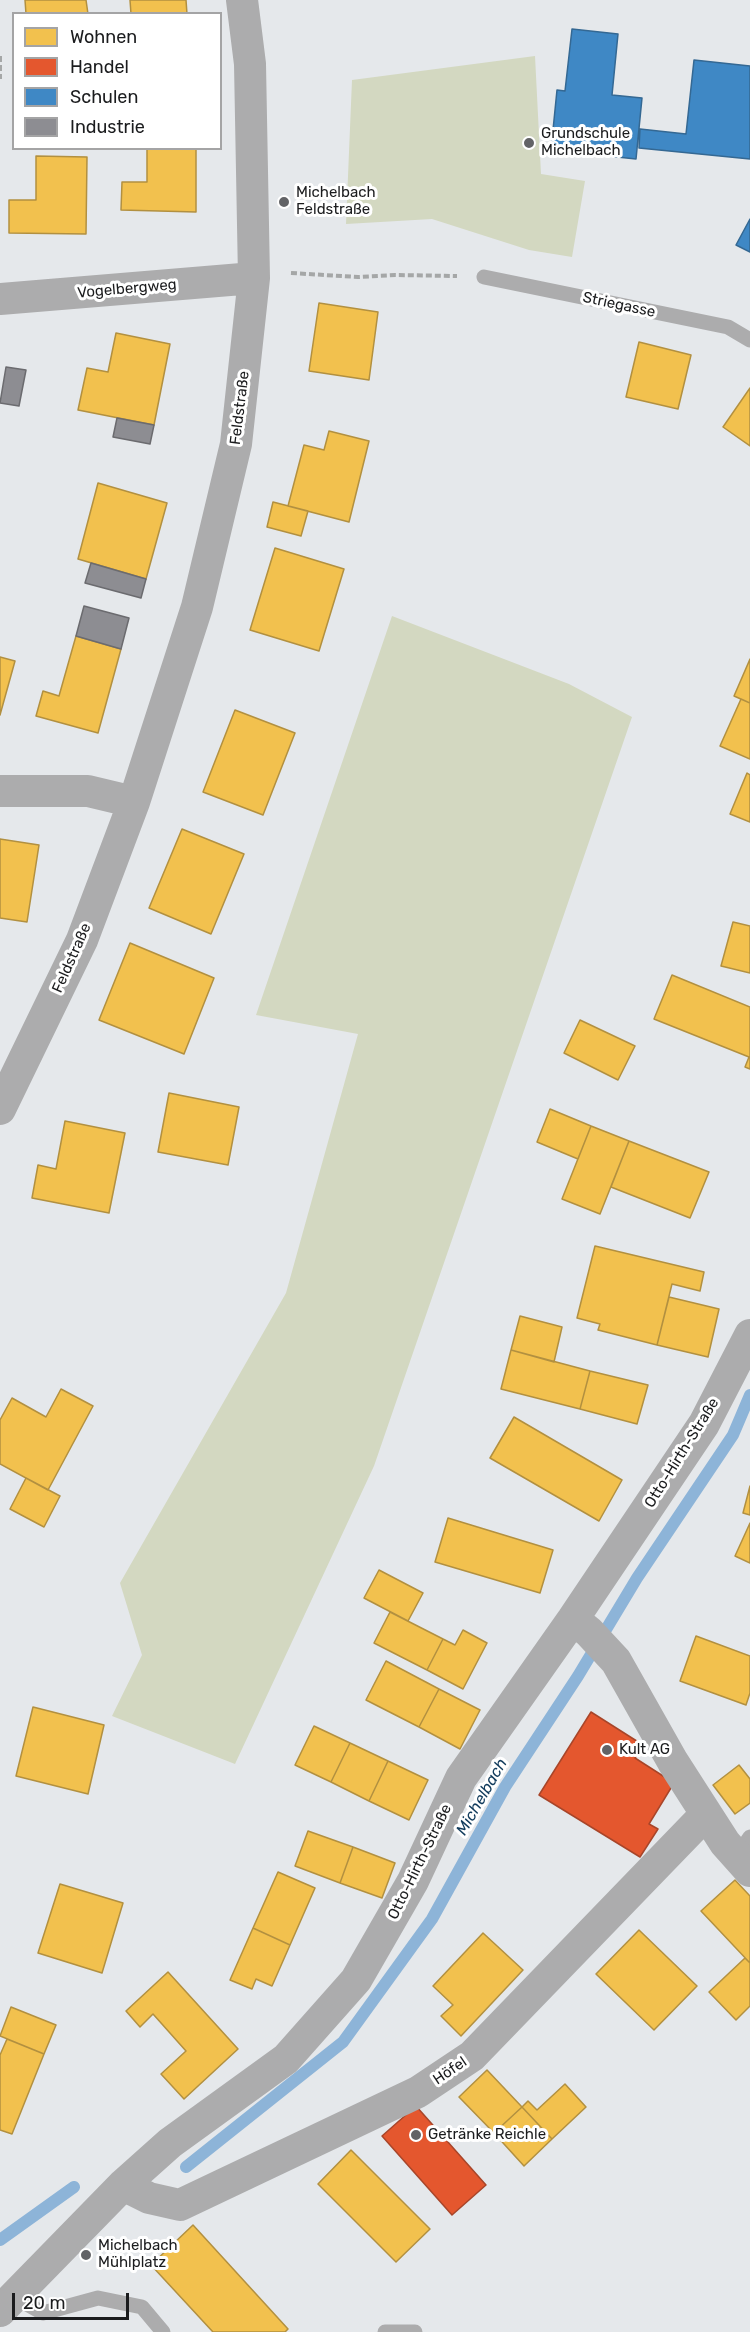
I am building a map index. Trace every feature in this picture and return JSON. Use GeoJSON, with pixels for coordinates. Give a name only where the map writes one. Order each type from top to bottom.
{"type":"FeatureCollection","features":[{"type":"Feature","properties":{"kind":"street","name":"Feldstraße"},"geometry":{"type":"LineString","coordinates":[[0,1109],[82,940],[134,802],[197,607],[236,444],[254,278],[250,64],[242,0]]}},
{"type":"Feature","properties":{"kind":"street","name":"Vogelbergweg"},"geometry":{"type":"LineString","coordinates":[[0,299],[254,278]]}},
{"type":"Feature","properties":{"kind":"street"},"geometry":{"type":"LineString","coordinates":[[0,791],[88,791],[134,802]]}},
{"type":"Feature","properties":{"kind":"street","name":"Otto-Hirth-Straße"},"geometry":{"type":"LineString","coordinates":[[7,2304],[123,2185],[170,2143],[286,2059],[356,1980],[413,1881],[460,1778],[581,1625],[704,1424],[750,1335]]}},
{"type":"Feature","properties":{"kind":"street"},"geometry":{"type":"LineString","coordinates":[[581,1625],[616,1661],[673,1762],[725,1844],[746,1855]]}},
{"type":"Feature","properties":{"kind":"street","name":"Höfel"},"geometry":{"type":"LineString","coordinates":[[123,2185],[149,2198],[180,2205],[418,2092],[472,2056],[706,1814]]}},
{"type":"Feature","properties":{"kind":"lane","name":"Striegasse"},"geometry":{"type":"LineString","coordinates":[[484,277],[728,327],[750,340]]}},
{"type":"Feature","properties":{"kind":"lane"},"geometry":{"type":"LineString","coordinates":[[7,2304],[43,2313],[99,2298],[142,2307],[163,2332]]}},
{"type":"Feature","properties":{"kind":"lane"},"geometry":{"type":"LineString","coordinates":[[385,2332],[415,2332]]}},
{"type":"Feature","properties":{"kind":"path"},"geometry":{"type":"LineString","coordinates":[[0,56],[0,79]]}},
{"type":"Feature","properties":{"kind":"path"},"geometry":{"type":"LineString","coordinates":[[326,276],[484,277]]}},
{"type":"Feature","properties":{"kind":"green space"},"geometry":{"type":"Polygon","coordinates":[[[535,56],[541,174],[585,181],[572,257],[529,250],[432,219],[346,224],[352,80],[535,56]]]}},
{"type":"Feature","properties":{"kind":"green space"},"geometry":{"type":"Polygon","coordinates":[[[392,616],[569,684],[632,717],[374,1466],[235,1764],[112,1716],[142,1655],[120,1583],[286,1293],[358,1034],[256,1015],[392,616]]]}},
{"type":"Feature","properties":{"kind":"building: Wohnen"},"geometry":{"type":"Polygon","coordinates":[[[25,0],[86,0],[88,12],[26,12],[25,0]]]}},
{"type":"Feature","properties":{"kind":"building: Wohnen"},"geometry":{"type":"Polygon","coordinates":[[[130,0],[186,0],[187,12],[131,12],[130,0]]]}},
{"type":"Feature","properties":{"kind":"building: Wohnen"},"geometry":{"type":"Polygon","coordinates":[[[147,150],[196,150],[196,212],[121,210],[122,182],[147,182],[147,150]]]}},
{"type":"Feature","properties":{"kind":"building: Wohnen"},"geometry":{"type":"Polygon","coordinates":[[[36,156],[87,157],[86,234],[9,233],[9,200],[36,200],[36,156]]]}},
{"type":"Feature","properties":{"kind":"building: Wohnen"},"geometry":{"type":"Polygon","coordinates":[[[319,303],[378,312],[369,380],[309,371],[319,303]]]}},
{"type":"Feature","properties":{"kind":"building: Wohnen"},"geometry":{"type":"Polygon","coordinates":[[[116,333],[170,344],[154,425],[78,410],[87,368],[108,372],[116,333]]]}},
{"type":"Feature","properties":{"kind":"building: Wohnen"},"geometry":{"type":"Polygon","coordinates":[[[639,342],[691,355],[678,409],[626,397],[639,342]]]}},
{"type":"Feature","properties":{"kind":"building: Wohnen"},"geometry":{"type":"Polygon","coordinates":[[[750,388],[750,446],[723,427],[750,388]]]}},
{"type":"Feature","properties":{"kind":"building: Wohnen"},"geometry":{"type":"Polygon","coordinates":[[[329,431],[369,441],[349,522],[288,506],[304,445],[324,450],[329,431]]]}},
{"type":"Feature","properties":{"kind":"building: Wohnen"},"geometry":{"type":"Polygon","coordinates":[[[98,483],[167,503],[146,579],[78,559],[98,483]]]}},
{"type":"Feature","properties":{"kind":"building: Wohnen"},"geometry":{"type":"Polygon","coordinates":[[[273,502],[308,511],[301,536],[267,527],[273,502]]]}},
{"type":"Feature","properties":{"kind":"building: Wohnen"},"geometry":{"type":"Polygon","coordinates":[[[275,548],[344,569],[319,651],[250,630],[275,548]]]}},
{"type":"Feature","properties":{"kind":"building: Wohnen"},"geometry":{"type":"Polygon","coordinates":[[[76,636],[121,649],[98,733],[36,716],[43,691],[59,696],[76,636]]]}},
{"type":"Feature","properties":{"kind":"building: Wohnen"},"geometry":{"type":"Polygon","coordinates":[[[0,657],[15,661],[0,715],[0,657]]]}},
{"type":"Feature","properties":{"kind":"building: Wohnen"},"geometry":{"type":"Polygon","coordinates":[[[750,659],[750,703],[734,696],[750,659]]]}},
{"type":"Feature","properties":{"kind":"building: Wohnen"},"geometry":{"type":"Polygon","coordinates":[[[741,699],[750,703],[750,759],[720,746],[741,699]]]}},
{"type":"Feature","properties":{"kind":"building: Wohnen"},"geometry":{"type":"Polygon","coordinates":[[[235,710],[295,733],[263,815],[203,792],[235,710]]]}},
{"type":"Feature","properties":{"kind":"building: Wohnen"},"geometry":{"type":"Polygon","coordinates":[[[747,773],[750,775],[750,822],[730,814],[747,773]]]}},
{"type":"Feature","properties":{"kind":"building: Wohnen"},"geometry":{"type":"Polygon","coordinates":[[[182,829],[244,854],[211,934],[149,908],[182,829]]]}},
{"type":"Feature","properties":{"kind":"building: Wohnen"},"geometry":{"type":"Polygon","coordinates":[[[0,839],[39,845],[27,922],[0,918],[0,839]]]}},
{"type":"Feature","properties":{"kind":"building: Wohnen"},"geometry":{"type":"Polygon","coordinates":[[[733,922],[750,926],[750,973],[721,966],[733,922]]]}},
{"type":"Feature","properties":{"kind":"building: Wohnen"},"geometry":{"type":"Polygon","coordinates":[[[130,943],[214,978],[184,1054],[99,1020],[130,943]]]}},
{"type":"Feature","properties":{"kind":"building: Wohnen"},"geometry":{"type":"Polygon","coordinates":[[[672,975],[750,1007],[750,1069],[745,1067],[749,1057],[654,1019],[672,975]]]}},
{"type":"Feature","properties":{"kind":"building: Wohnen"},"geometry":{"type":"Polygon","coordinates":[[[580,1020],[635,1046],[618,1080],[564,1053],[580,1020]]]}},
{"type":"Feature","properties":{"kind":"building: Wohnen"},"geometry":{"type":"Polygon","coordinates":[[[169,1093],[239,1107],[228,1165],[158,1152],[169,1093]]]}},
{"type":"Feature","properties":{"kind":"building: Wohnen"},"geometry":{"type":"Polygon","coordinates":[[[550,1109],[591,1126],[578,1159],[537,1142],[550,1109]]]}},
{"type":"Feature","properties":{"kind":"building: Wohnen"},"geometry":{"type":"Polygon","coordinates":[[[65,1121],[125,1133],[109,1213],[32,1198],[38,1165],[56,1169],[65,1121]]]}},
{"type":"Feature","properties":{"kind":"building: Wohnen"},"geometry":{"type":"Polygon","coordinates":[[[591,1126],[629,1141],[600,1214],[562,1199],[591,1126]]]}},
{"type":"Feature","properties":{"kind":"building: Wohnen"},"geometry":{"type":"Polygon","coordinates":[[[629,1141],[709,1172],[690,1218],[611,1187],[629,1141]]]}},
{"type":"Feature","properties":{"kind":"building: Wohnen"},"geometry":{"type":"Polygon","coordinates":[[[595,1246],[704,1272],[700,1291],[672,1284],[657,1345],[598,1330],[600,1324],[577,1318],[595,1246]]]}},
{"type":"Feature","properties":{"kind":"building: Wohnen"},"geometry":{"type":"Polygon","coordinates":[[[669,1297],[719,1309],[708,1357],[657,1345],[669,1297]]]}},
{"type":"Feature","properties":{"kind":"building: Wohnen"},"geometry":{"type":"Polygon","coordinates":[[[520,1316],[562,1327],[554,1362],[511,1350],[520,1316]]]}},
{"type":"Feature","properties":{"kind":"building: Wohnen"},"geometry":{"type":"Polygon","coordinates":[[[511,1350],[590,1371],[580,1409],[501,1389],[511,1350]]]}},
{"type":"Feature","properties":{"kind":"building: Wohnen"},"geometry":{"type":"Polygon","coordinates":[[[590,1371],[648,1385],[637,1424],[580,1409],[590,1371]]]}},
{"type":"Feature","properties":{"kind":"building: Wohnen"},"geometry":{"type":"Polygon","coordinates":[[[61,1389],[93,1406],[48,1490],[0,1464],[0,1420],[12,1398],[46,1417],[61,1389]]]}},
{"type":"Feature","properties":{"kind":"building: Wohnen"},"geometry":{"type":"Polygon","coordinates":[[[514,1417],[622,1480],[599,1521],[490,1458],[514,1417]]]}},
{"type":"Feature","properties":{"kind":"building: Wohnen"},"geometry":{"type":"Polygon","coordinates":[[[26,1478],[60,1496],[44,1527],[10,1509],[26,1478]]]}},
{"type":"Feature","properties":{"kind":"building: Wohnen"},"geometry":{"type":"Polygon","coordinates":[[[750,1486],[750,1515],[743,1513],[750,1486]]]}},
{"type":"Feature","properties":{"kind":"building: Wohnen"},"geometry":{"type":"Polygon","coordinates":[[[448,1518],[553,1550],[540,1593],[435,1562],[448,1518]]]}},
{"type":"Feature","properties":{"kind":"building: Wohnen"},"geometry":{"type":"Polygon","coordinates":[[[750,1523],[750,1563],[735,1556],[750,1523]]]}},
{"type":"Feature","properties":{"kind":"building: Wohnen"},"geometry":{"type":"Polygon","coordinates":[[[379,1570],[423,1593],[408,1621],[364,1598],[379,1570]]]}},
{"type":"Feature","properties":{"kind":"building: Wohnen"},"geometry":{"type":"Polygon","coordinates":[[[390,1612],[443,1639],[427,1670],[374,1643],[390,1612]]]}},
{"type":"Feature","properties":{"kind":"building: Wohnen"},"geometry":{"type":"Polygon","coordinates":[[[463,1630],[487,1643],[463,1689],[427,1670],[443,1639],[455,1645],[463,1630]]]}},
{"type":"Feature","properties":{"kind":"building: Wohnen"},"geometry":{"type":"Polygon","coordinates":[[[696,1636],[750,1656],[750,1693],[746,1705],[680,1681],[696,1636]]]}},
{"type":"Feature","properties":{"kind":"building: Wohnen"},"geometry":{"type":"Polygon","coordinates":[[[386,1661],[439,1689],[419,1727],[366,1700],[386,1661]]]}},
{"type":"Feature","properties":{"kind":"building: Wohnen"},"geometry":{"type":"Polygon","coordinates":[[[439,1689],[480,1710],[460,1749],[419,1727],[439,1689]]]}},
{"type":"Feature","properties":{"kind":"building: Wohnen"},"geometry":{"type":"Polygon","coordinates":[[[33,1707],[104,1725],[88,1794],[16,1776],[33,1707]]]}},
{"type":"Feature","properties":{"kind":"building: Wohnen"},"geometry":{"type":"Polygon","coordinates":[[[314,1726],[350,1743],[331,1782],[295,1765],[314,1726]]]}},
{"type":"Feature","properties":{"kind":"building: Wohnen"},"geometry":{"type":"Polygon","coordinates":[[[350,1743],[388,1761],[369,1801],[331,1782],[350,1743]]]}},
{"type":"Feature","properties":{"kind":"building: Wohnen"},"geometry":{"type":"Polygon","coordinates":[[[388,1761],[428,1780],[409,1820],[369,1801],[388,1761]]]}},
{"type":"Feature","properties":{"kind":"building: Wohnen"},"geometry":{"type":"Polygon","coordinates":[[[739,1765],[750,1779],[750,1803],[735,1814],[713,1785],[739,1765]]]}},
{"type":"Feature","properties":{"kind":"building: Wohnen"},"geometry":{"type":"Polygon","coordinates":[[[308,1831],[353,1847],[340,1883],[295,1866],[308,1831]]]}},
{"type":"Feature","properties":{"kind":"building: Wohnen"},"geometry":{"type":"Polygon","coordinates":[[[353,1847],[395,1863],[382,1898],[340,1883],[353,1847]]]}},
{"type":"Feature","properties":{"kind":"building: Wohnen"},"geometry":{"type":"Polygon","coordinates":[[[278,1872],[315,1888],[290,1945],[253,1928],[278,1872]]]}},
{"type":"Feature","properties":{"kind":"building: Wohnen"},"geometry":{"type":"Polygon","coordinates":[[[735,1880],[750,1896],[750,1963],[701,1911],[735,1880]]]}},
{"type":"Feature","properties":{"kind":"building: Wohnen"},"geometry":{"type":"Polygon","coordinates":[[[60,1884],[123,1903],[102,1973],[38,1953],[60,1884]]]}},
{"type":"Feature","properties":{"kind":"building: Wohnen"},"geometry":{"type":"Polygon","coordinates":[[[253,1928],[290,1945],[272,1986],[256,1979],[252,1989],[230,1980],[253,1928]]]}},
{"type":"Feature","properties":{"kind":"building: Wohnen"},"geometry":{"type":"Polygon","coordinates":[[[639,1930],[697,1986],[654,2030],[596,1974],[639,1930]]]}},
{"type":"Feature","properties":{"kind":"building: Wohnen"},"geometry":{"type":"Polygon","coordinates":[[[483,1933],[523,1970],[461,2036],[441,2016],[453,2005],[433,1986],[483,1933]]]}},
{"type":"Feature","properties":{"kind":"building: Wohnen"},"geometry":{"type":"Polygon","coordinates":[[[745,1958],[750,1963],[750,2006],[736,2020],[709,1992],[745,1958]]]}},
{"type":"Feature","properties":{"kind":"building: Wohnen"},"geometry":{"type":"Polygon","coordinates":[[[168,1972],[238,2049],[184,2099],[161,2074],[186,2051],[153,2014],[140,2027],[126,2011],[168,1972]]]}},
{"type":"Feature","properties":{"kind":"building: Wohnen"},"geometry":{"type":"Polygon","coordinates":[[[11,2007],[56,2025],[44,2054],[0,2036],[11,2007]]]}},
{"type":"Feature","properties":{"kind":"building: Wohnen"},"geometry":{"type":"Polygon","coordinates":[[[7,2039],[44,2054],[12,2134],[0,2130],[0,2055],[7,2039]]]}},
{"type":"Feature","properties":{"kind":"building: Wohnen"},"geometry":{"type":"Polygon","coordinates":[[[487,2070],[522,2107],[494,2133],[459,2097],[487,2070]]]}},
{"type":"Feature","properties":{"kind":"building: Wohnen"},"geometry":{"type":"Polygon","coordinates":[[[565,2084],[586,2107],[552,2139],[522,2107],[528,2101],[537,2110],[565,2084]]]}},
{"type":"Feature","properties":{"kind":"building: Wohnen"},"geometry":{"type":"Polygon","coordinates":[[[522,2107],[552,2139],[524,2166],[494,2133],[522,2107]]]}},
{"type":"Feature","properties":{"kind":"building: Wohnen"},"geometry":{"type":"Polygon","coordinates":[[[351,2150],[430,2229],[396,2262],[318,2184],[351,2150]]]}},
{"type":"Feature","properties":{"kind":"building: Wohnen"},"geometry":{"type":"Polygon","coordinates":[[[193,2225],[288,2329],[285,2332],[213,2332],[151,2265],[193,2225]]]}},
{"type":"Feature","properties":{"kind":"building: Handel"},"geometry":{"type":"Polygon","coordinates":[[[591,1712],[643,1745],[635,1758],[674,1783],[649,1824],[658,1829],[640,1857],[539,1795],[591,1712]]]}},
{"type":"Feature","properties":{"kind":"building: Handel"},"geometry":{"type":"Polygon","coordinates":[[[416,2106],[486,2185],[452,2215],[382,2136],[416,2106]]]}},
{"type":"Feature","properties":{"kind":"building: Schulen"},"geometry":{"type":"Polygon","coordinates":[[[572,29],[618,34],[612,95],[642,98],[636,159],[551,150],[557,90],[565,91],[572,29]]]}},
{"type":"Feature","properties":{"kind":"building: Schulen"},"geometry":{"type":"Polygon","coordinates":[[[694,60],[750,66],[750,159],[639,148],[640,129],[686,134],[694,60]]]}},
{"type":"Feature","properties":{"kind":"building: Schulen"},"geometry":{"type":"Polygon","coordinates":[[[750,219],[750,252],[736,245],[750,219]]]}},
{"type":"Feature","properties":{"kind":"building: Industrie"},"geometry":{"type":"Polygon","coordinates":[[[6,367],[26,370],[19,406],[0,403],[6,367]]]}},
{"type":"Feature","properties":{"kind":"building: Industrie"},"geometry":{"type":"Polygon","coordinates":[[[117,418],[154,425],[150,444],[113,437],[117,418]]]}},
{"type":"Feature","properties":{"kind":"building: Industrie"},"geometry":{"type":"Polygon","coordinates":[[[91,563],[146,579],[141,598],[85,583],[91,563]]]}},
{"type":"Feature","properties":{"kind":"building: Industrie"},"geometry":{"type":"Polygon","coordinates":[[[84,606],[129,618],[121,649],[76,636],[84,606]]]}},
{"type":"Feature","properties":{"kind":"waterway","name":"Michelbach"},"geometry":{"type":"LineString","coordinates":[[186,2167],[343,2042],[432,1919],[505,1787],[578,1676],[637,1578],[733,1435],[750,1395]]}},
{"type":"Feature","properties":{"kind":"waterway","name":"Michelbach"},"geometry":{"type":"LineString","coordinates":[[0,2240],[74,2187]]}},
{"type":"Feature","properties":{"kind":"place","name":"Grundschule Michelbach"},"geometry":{"type":"Point","coordinates":[529,143]}},
{"type":"Feature","properties":{"kind":"place","name":"Michelbach Feldstraße"},"geometry":{"type":"Point","coordinates":[284,202]}},
{"type":"Feature","properties":{"kind":"place","name":"Kult AG"},"geometry":{"type":"Point","coordinates":[607,1750]}},
{"type":"Feature","properties":{"kind":"place","name":"Getränke Reichle"},"geometry":{"type":"Point","coordinates":[416,2135]}},
{"type":"Feature","properties":{"kind":"place","name":"Michelbach Mühlplatz"},"geometry":{"type":"Point","coordinates":[86,2255]}}]}
